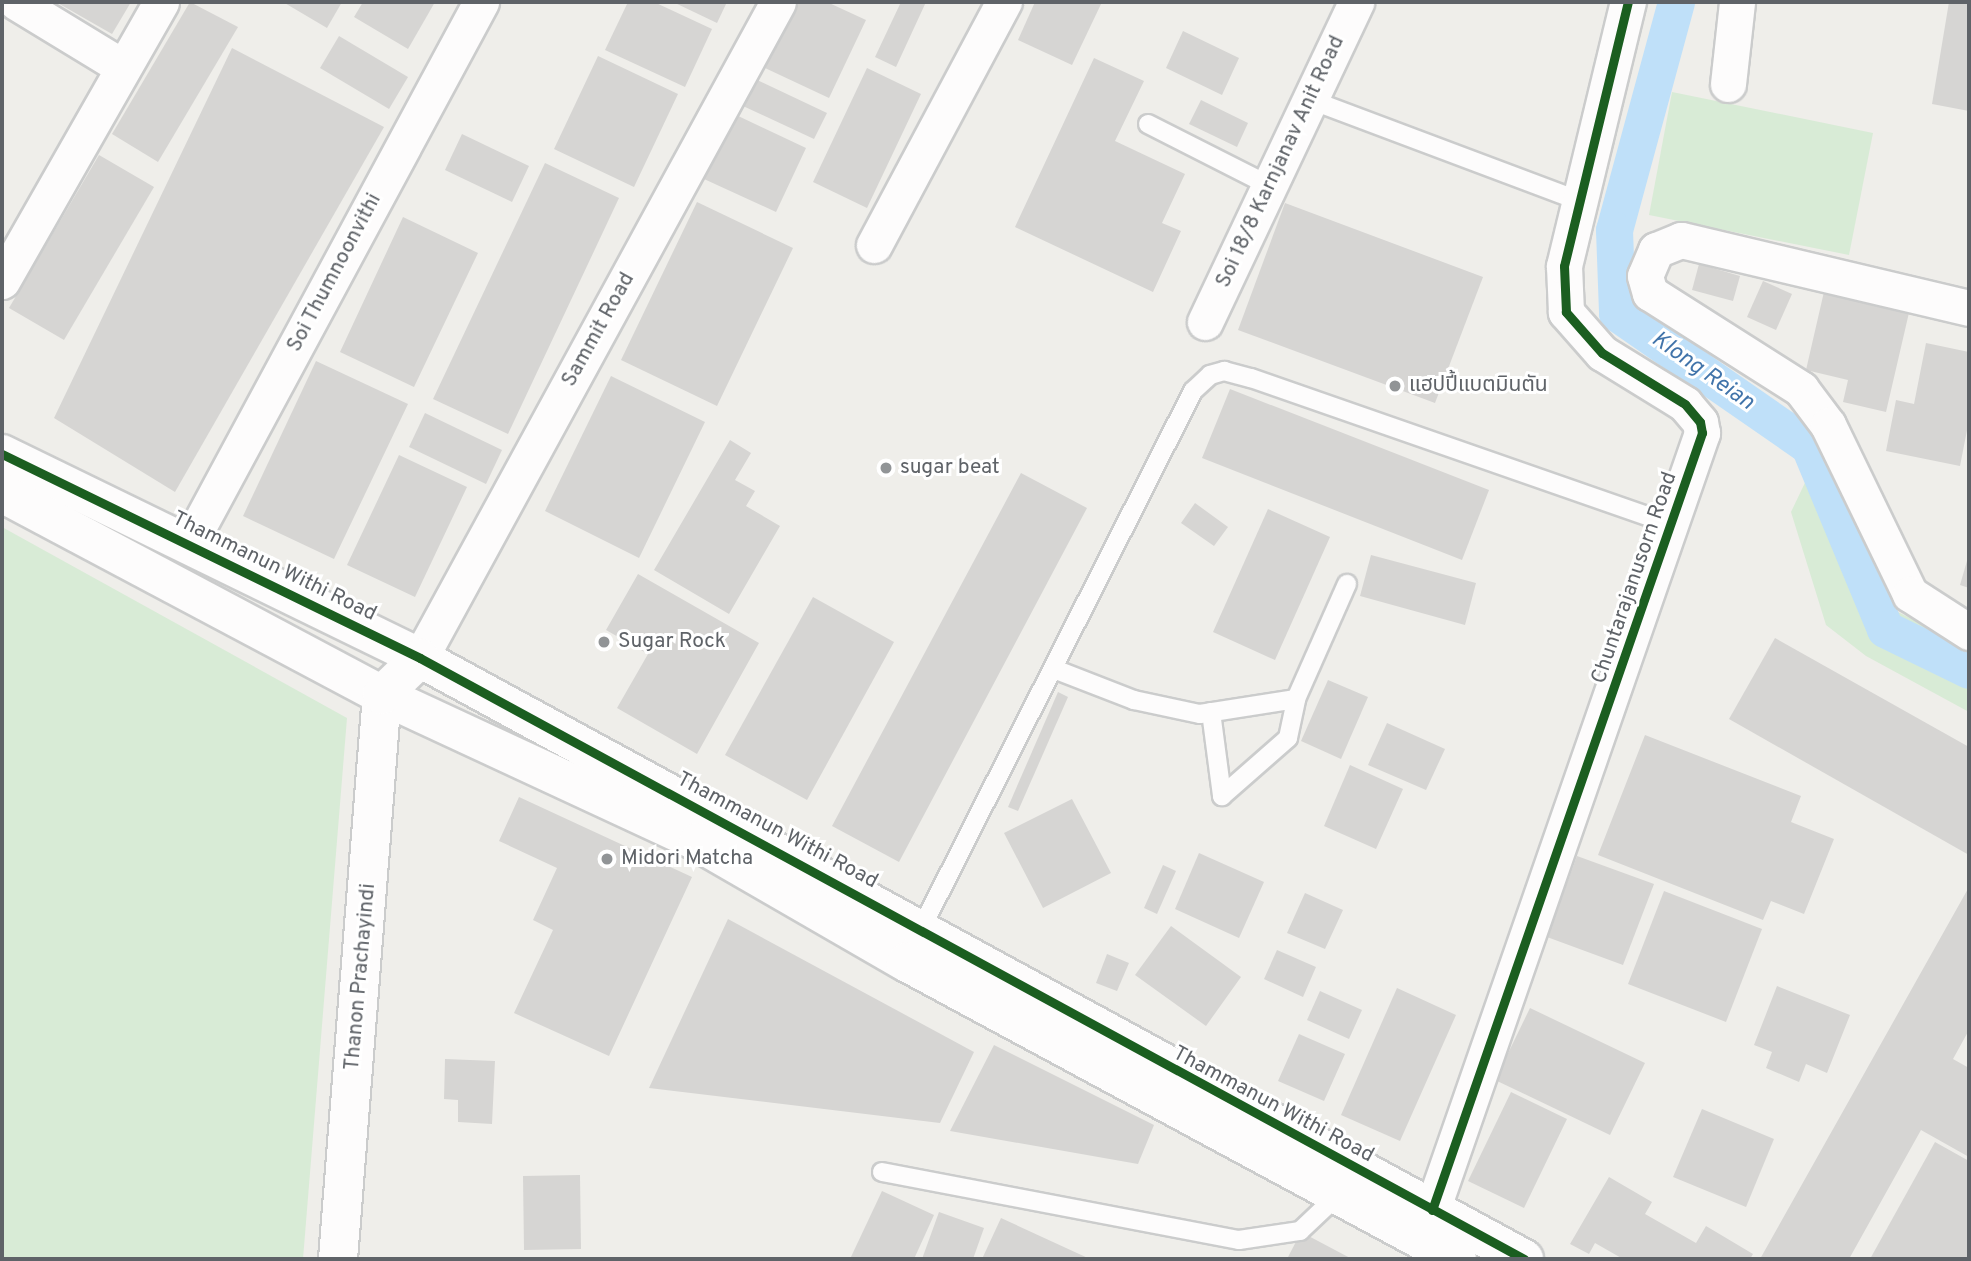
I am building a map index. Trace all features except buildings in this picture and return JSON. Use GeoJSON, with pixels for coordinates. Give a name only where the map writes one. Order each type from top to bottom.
{"type":"FeatureCollection","features":[{"type":"Feature","properties":{"kind":"street"},"geometry":{"type":"LineString","coordinates":[[16,2],[123,67]]}},
{"type":"Feature","properties":{"kind":"street"},"geometry":{"type":"LineString","coordinates":[[2,281],[161,2]]}},
{"type":"Feature","properties":{"kind":"street","name":"Soi Thumnoonvithi"},"geometry":{"type":"LineString","coordinates":[[189,544],[481,2]]}},
{"type":"Feature","properties":{"kind":"street","name":"Sammit Road"},"geometry":{"type":"LineString","coordinates":[[420,658],[779,2]]}},
{"type":"Feature","properties":{"kind":"street"},"geometry":{"type":"LineString","coordinates":[[874,244],[1004,2]]}},
{"type":"Feature","properties":{"kind":"street","name":"Soi 18/8 Karnjanav Anit Road"},"geometry":{"type":"LineString","coordinates":[[1205,322],[1272,187],[1356,2]]}},
{"type":"Feature","properties":{"kind":"street","name":"Chuntarajanusorn Road"},"geometry":{"type":"LineString","coordinates":[[1432,1210],[1699,446],[1700,422],[1685,404],[1602,353],[1566,312],[1564,266],[1582,202],[1628,2]]}},
{"type":"Feature","properties":{"kind":"street"},"geometry":{"type":"LineString","coordinates":[[1728,84],[1737,2]]}},
{"type":"Feature","properties":{"kind":"street"},"geometry":{"type":"LineString","coordinates":[[1969,308],[1681,240],[1663,243],[1656,250],[1645,276],[1650,293],[1801,389],[1828,425],[1910,594],[1969,632]]}},
{"type":"Feature","properties":{"kind":"street","name":"Thammanun Withi Road"},"geometry":{"type":"LineString","coordinates":[[2,454],[420,658],[1524,1259]]}},
{"type":"Feature","properties":{"kind":"street"},"geometry":{"type":"LineString","coordinates":[[2,493],[382,695],[698,842],[918,969],[1336,1197],[1457,1259]]}},
{"type":"Feature","properties":{"kind":"street"},"geometry":{"type":"LineString","coordinates":[[382,695],[420,658]]}},
{"type":"Feature","properties":{"kind":"street","name":"Thanon Prachayindi"},"geometry":{"type":"LineString","coordinates":[[338,1259],[382,695]]}},
{"type":"Feature","properties":{"kind":"lane"},"geometry":{"type":"LineString","coordinates":[[1311,100],[1582,202]]}},
{"type":"Feature","properties":{"kind":"lane"},"geometry":{"type":"LineString","coordinates":[[1148,124],[1272,187]]}},
{"type":"Feature","properties":{"kind":"lane"},"geometry":{"type":"LineString","coordinates":[[921,929],[1193,391],[1216,372],[1251,378],[1672,525]]}},
{"type":"Feature","properties":{"kind":"lane"},"geometry":{"type":"LineString","coordinates":[[1211,712],[1222,796],[1289,738],[1296,699],[1347,584]]}},
{"type":"Feature","properties":{"kind":"lane"},"geometry":{"type":"LineString","coordinates":[[1054,669],[1134,700],[1174,710],[1211,712],[1296,699]]}},
{"type":"Feature","properties":{"kind":"lane"},"geometry":{"type":"LineString","coordinates":[[882,1172],[1239,1240],[1300,1231],[1336,1197]]}},
{"type":"Feature","properties":{"kind":"green space"},"geometry":{"type":"Polygon","coordinates":[[[1672,92],[1873,133],[1849,255],[1649,215],[1672,92]]]}},
{"type":"Feature","properties":{"kind":"green space"},"geometry":{"type":"Polygon","coordinates":[[[1824,443],[1898,612],[1969,648],[1969,712],[1866,656],[1826,625],[1791,512],[1824,443]]]}},
{"type":"Feature","properties":{"kind":"green space"},"geometry":{"type":"Polygon","coordinates":[[[2,527],[347,718],[303,1259],[2,1259],[2,527]]]}},
{"type":"Feature","properties":{"kind":"waterway","name":"Klong Reian"},"geometry":{"type":"LineString","coordinates":[[1676,2],[1614,230],[1617,313],[1809,446],[1885,629],[1969,670]]}},
{"type":"Feature","properties":{"kind":"cycle path"},"geometry":{"type":"LineString","coordinates":[[1432,1210],[1702,433],[1700,422],[1685,404],[1602,353],[1566,312],[1564,266],[1628,2]]}},
{"type":"Feature","properties":{"kind":"cycle path"},"geometry":{"type":"LineString","coordinates":[[2,454],[420,658],[1524,1259]]}},
{"type":"Feature","properties":{"kind":"place","name":"แฮปปี้แบตมินตัน"},"geometry":{"type":"Point","coordinates":[1395,386]}},
{"type":"Feature","properties":{"kind":"place","name":"sugar beat"},"geometry":{"type":"Point","coordinates":[886,468]}},
{"type":"Feature","properties":{"kind":"place","name":"Sugar Rock"},"geometry":{"type":"Point","coordinates":[604,642]}},
{"type":"Feature","properties":{"kind":"place","name":"Midori Matcha"},"geometry":{"type":"Point","coordinates":[607,859]}}]}
